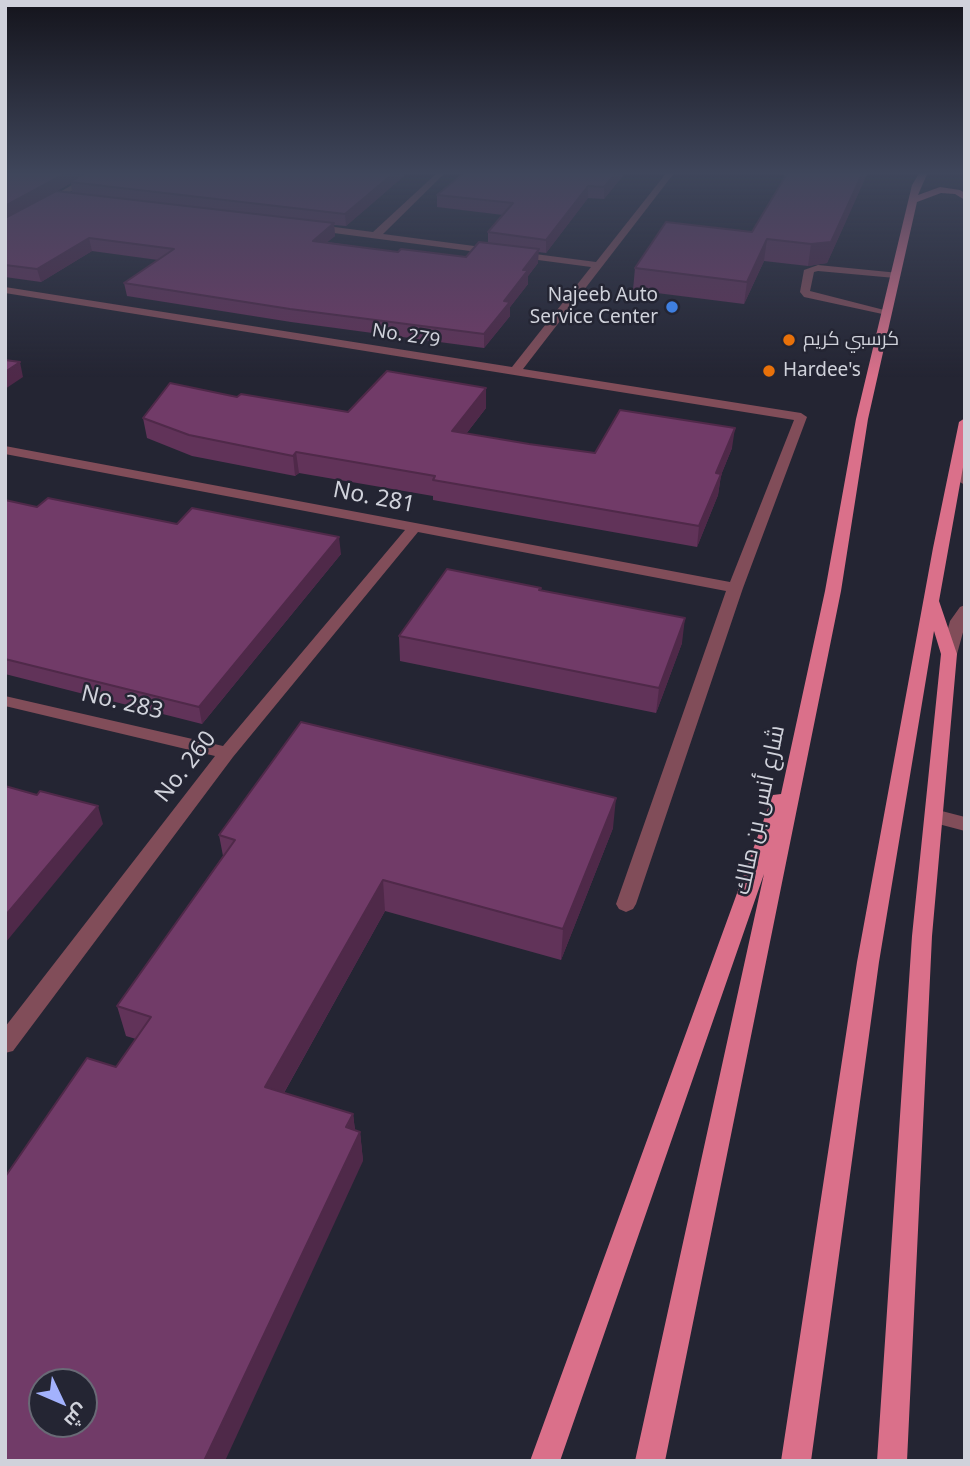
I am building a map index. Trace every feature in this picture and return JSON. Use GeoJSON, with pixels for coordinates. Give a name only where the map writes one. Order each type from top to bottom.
{"type":"FeatureCollection","features":[{"type":"Feature","properties":{"kind":"main road","name":"شارع أنس بن مالك"},"geometry":{"type":"LineString","coordinates":[[650,1461],[833,591],[862,419],[903,240]]}},
{"type":"Feature","properties":{"kind":"main road"},"geometry":{"type":"LineString","coordinates":[[796,1461],[868,962],[931,599],[965,422]]}},
{"type":"Feature","properties":{"kind":"main road"},"geometry":{"type":"LineString","coordinates":[[892,1461],[922,936],[949,654],[931,599]]}},
{"type":"Feature","properties":{"kind":"main road"},"geometry":{"type":"LineString","coordinates":[[545,1461],[803,737]]}},
{"type":"Feature","properties":{"kind":"street"},"geometry":{"type":"LineString","coordinates":[[416,240],[598,265]]}},
{"type":"Feature","properties":{"kind":"street"},"geometry":{"type":"LineString","coordinates":[[515,371],[617,240]]}},
{"type":"Feature","properties":{"kind":"street"},"geometry":{"type":"LineString","coordinates":[[887,312],[807,295],[805,292],[809,270],[818,268],[895,275]]}},
{"type":"Feature","properties":{"kind":"street","name":"No. 279"},"geometry":{"type":"LineString","coordinates":[[5,290],[801,417],[735,588]]}},
{"type":"Feature","properties":{"kind":"street","name":"No. 281"},"geometry":{"type":"LineString","coordinates":[[5,450],[735,588]]}},
{"type":"Feature","properties":{"kind":"street"},"geometry":{"type":"LineString","coordinates":[[959,456],[965,481]]}},
{"type":"Feature","properties":{"kind":"street","name":"No. 260"},"geometry":{"type":"LineString","coordinates":[[5,1044],[227,753],[414,528]]}},
{"type":"Feature","properties":{"kind":"street"},"geometry":{"type":"LineString","coordinates":[[626,904],[735,588]]}},
{"type":"Feature","properties":{"kind":"street"},"geometry":{"type":"LineString","coordinates":[[949,654],[958,621],[965,610]]}},
{"type":"Feature","properties":{"kind":"street","name":"No. 283"},"geometry":{"type":"LineString","coordinates":[[5,701],[227,753]]}},
{"type":"Feature","properties":{"kind":"street"},"geometry":{"type":"LineString","coordinates":[[934,816],[965,824]]}},
{"type":"Feature","properties":{"kind":"building"},"geometry":{"type":"Polygon","coordinates":[[[5,240],[85,240],[37,269],[5,265],[5,240]]]}},
{"type":"Feature","properties":{"kind":"building"},"geometry":{"type":"Polygon","coordinates":[[[108,240],[314,240],[398,252],[401,249],[466,257],[479,242],[539,249],[523,270],[528,270],[504,301],[510,302],[484,334],[290,309],[124,283],[174,249],[108,240]]]}},
{"type":"Feature","properties":{"kind":"building"},"geometry":{"type":"Polygon","coordinates":[[[654,240],[766,240],[747,282],[635,268],[654,240]]]}},
{"type":"Feature","properties":{"kind":"building"},"geometry":{"type":"Polygon","coordinates":[[[779,240],[832,240],[811,244],[779,240]]]}},
{"type":"Feature","properties":{"kind":"building"},"geometry":{"type":"Polygon","coordinates":[[[5,360],[20,362],[5,372],[5,360]]]}},
{"type":"Feature","properties":{"kind":"building"},"geometry":{"type":"Polygon","coordinates":[[[387,371],[486,388],[452,431],[529,444],[595,453],[620,410],[735,428],[716,473],[721,474],[699,526],[433,480],[435,476],[296,452],[293,456],[189,435],[143,418],[170,383],[237,397],[241,394],[348,412],[387,371]]]}},
{"type":"Feature","properties":{"kind":"building"},"geometry":{"type":"Polygon","coordinates":[[[48,498],[177,524],[192,508],[339,537],[199,707],[5,659],[5,500],[37,507],[48,498]]]}},
{"type":"Feature","properties":{"kind":"building"},"geometry":{"type":"Polygon","coordinates":[[[447,569],[685,618],[659,688],[399,636],[447,569]]]}},
{"type":"Feature","properties":{"kind":"building"},"geometry":{"type":"Polygon","coordinates":[[[301,722],[616,798],[563,929],[383,880],[265,1087],[353,1114],[346,1127],[360,1132],[204,1461],[5,1461],[5,1177],[87,1058],[116,1067],[151,1017],[117,1006],[235,840],[219,835],[301,722]]]}},
{"type":"Feature","properties":{"kind":"building"},"geometry":{"type":"Polygon","coordinates":[[[5,786],[37,795],[40,791],[98,806],[5,916],[5,786]]]}},
{"type":"Feature","properties":{"kind":"place","name":"Najeeb Auto Service Center"},"geometry":{"type":"Point","coordinates":[672,307]}},
{"type":"Feature","properties":{"kind":"place","name":"كرسبي كريم"},"geometry":{"type":"Point","coordinates":[789,340]}},
{"type":"Feature","properties":{"kind":"place","name":"Hardee's"},"geometry":{"type":"Point","coordinates":[769,371]}}]}
